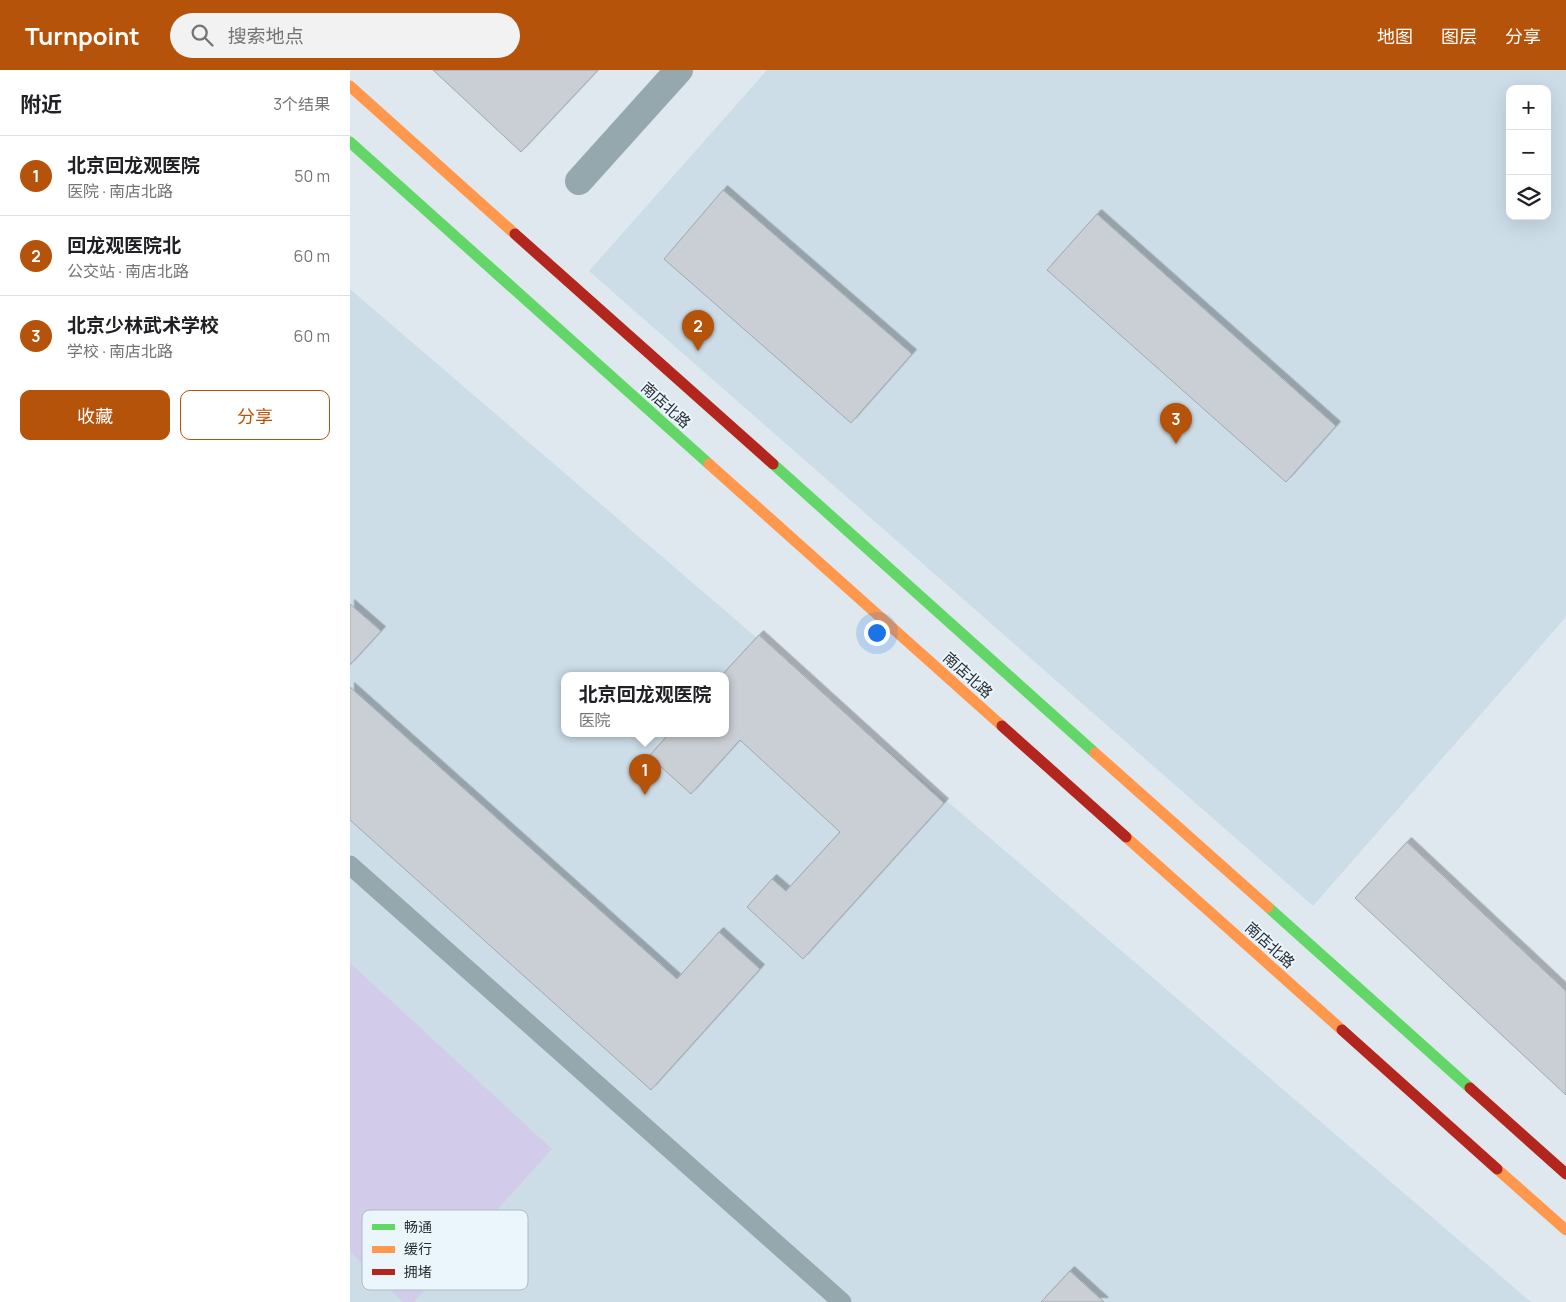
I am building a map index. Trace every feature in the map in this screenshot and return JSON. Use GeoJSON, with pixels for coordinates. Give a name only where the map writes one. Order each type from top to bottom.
{"type":"FeatureCollection","features":[{"type":"Feature","properties":{"kind":"main road","name":"南店北路"},"geometry":{"type":"LineString","coordinates":[[350,86],[1566,1174]]}},
{"type":"Feature","properties":{"kind":"main road","name":"南店北路"},"geometry":{"type":"LineString","coordinates":[[350,142],[1566,1230]]}},
{"type":"Feature","properties":{"kind":"street"},"geometry":{"type":"LineString","coordinates":[[579,181],[679,70]]}},
{"type":"Feature","properties":{"kind":"lane"},"geometry":{"type":"LineString","coordinates":[[350,865],[842,1302]]}},
{"type":"Feature","properties":{"kind":"shaded area"},"geometry":{"type":"Polygon","coordinates":[[[767,70],[1566,70],[1566,617],[1313,906],[589,271],[767,70]]]}},
{"type":"Feature","properties":{"kind":"shaded area"},"geometry":{"type":"Polygon","coordinates":[[[350,289],[1531,1302],[350,1302],[350,289]]]}},
{"type":"Feature","properties":{"kind":"shaded area"},"geometry":{"type":"Polygon","coordinates":[[[350,963],[552,1149],[497,1210],[362,1210],[362,1263],[350,1252],[350,963]]]}},
{"type":"Feature","properties":{"kind":"shaded area"},"geometry":{"type":"Polygon","coordinates":[[[390,1290],[425,1290],[414,1302],[403,1302],[390,1290]]]}},
{"type":"Feature","properties":{"kind":"building"},"geometry":{"type":"Polygon","coordinates":[[[433,70],[598,70],[521,152],[433,70]]]}},
{"type":"Feature","properties":{"kind":"building"},"geometry":{"type":"Polygon","coordinates":[[[723,190],[912,354],[851,423],[664,259],[723,190]]]}},
{"type":"Feature","properties":{"kind":"building"},"geometry":{"type":"Polygon","coordinates":[[[1097,214],[1336,426],[1286,482],[1047,270],[1097,214]]]}},
{"type":"Feature","properties":{"kind":"building"},"geometry":{"type":"Polygon","coordinates":[[[350,604],[381,631],[350,665],[350,604]]]}},
{"type":"Feature","properties":{"kind":"building"},"geometry":{"type":"Polygon","coordinates":[[[759,635],[944,803],[803,959],[747,907],[772,879],[786,891],[840,832],[740,740],[691,794],[649,756],[666,737],[729,737],[729,672],[725,672],[759,635]]]}},
{"type":"Feature","properties":{"kind":"building"},"geometry":{"type":"Polygon","coordinates":[[[350,687],[677,979],[719,932],[760,969],[651,1090],[350,820],[350,687]]]}},
{"type":"Feature","properties":{"kind":"building"},"geometry":{"type":"Polygon","coordinates":[[[1407,842],[1566,991],[1566,1095],[1355,898],[1407,842]]]}},
{"type":"Feature","properties":{"kind":"building"},"geometry":{"type":"Polygon","coordinates":[[[1070,1271],[1104,1302],[1041,1302],[1070,1271]]]}},
{"type":"Feature","properties":{"kind":"traffic: fast"},"geometry":{"type":"LineString","coordinates":[[350,142],[709,464]]}},
{"type":"Feature","properties":{"kind":"traffic: fast"},"geometry":{"type":"LineString","coordinates":[[773,464],[1095,753]]}},
{"type":"Feature","properties":{"kind":"traffic: fast"},"geometry":{"type":"LineString","coordinates":[[1268,907],[1470,1088]]}},
{"type":"Feature","properties":{"kind":"traffic: slow"},"geometry":{"type":"LineString","coordinates":[[350,86],[515,234]]}},
{"type":"Feature","properties":{"kind":"traffic: slow"},"geometry":{"type":"LineString","coordinates":[[709,464],[1002,726]]}},
{"type":"Feature","properties":{"kind":"traffic: slow"},"geometry":{"type":"LineString","coordinates":[[1095,753],[1268,907]]}},
{"type":"Feature","properties":{"kind":"traffic: slow"},"geometry":{"type":"LineString","coordinates":[[1126,837],[1342,1030]]}},
{"type":"Feature","properties":{"kind":"traffic: slow"},"geometry":{"type":"LineString","coordinates":[[1497,1169],[1566,1230]]}},
{"type":"Feature","properties":{"kind":"traffic: jam"},"geometry":{"type":"LineString","coordinates":[[515,234],[773,464]]}},
{"type":"Feature","properties":{"kind":"traffic: jam"},"geometry":{"type":"LineString","coordinates":[[1002,726],[1126,837]]}},
{"type":"Feature","properties":{"kind":"traffic: jam"},"geometry":{"type":"LineString","coordinates":[[1342,1030],[1497,1169]]}},
{"type":"Feature","properties":{"kind":"traffic: jam"},"geometry":{"type":"LineString","coordinates":[[1470,1088],[1566,1174]]}},
{"type":"Feature","properties":{"kind":"place","name":"回龙观医院北"},"geometry":{"type":"Point","coordinates":[698,351]}},
{"type":"Feature","properties":{"kind":"place","name":"北京少林武术学校"},"geometry":{"type":"Point","coordinates":[1176,444]}},
{"type":"Feature","properties":{"kind":"place","name":"北京回龙观医院"},"geometry":{"type":"Point","coordinates":[645,795]}}]}
